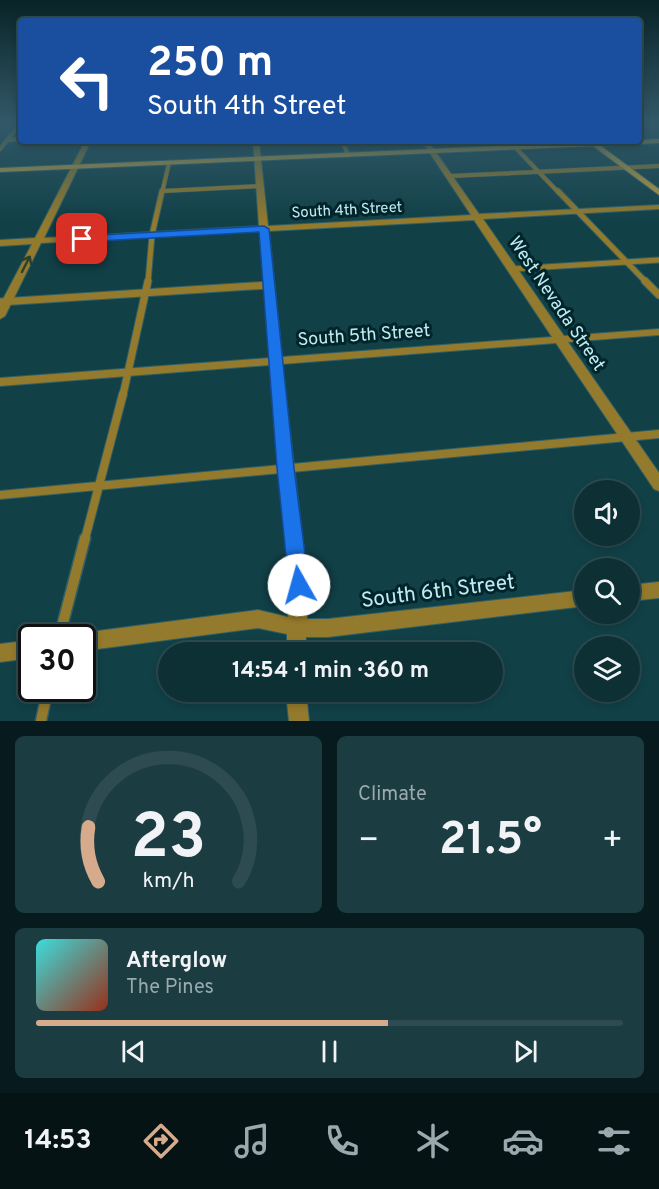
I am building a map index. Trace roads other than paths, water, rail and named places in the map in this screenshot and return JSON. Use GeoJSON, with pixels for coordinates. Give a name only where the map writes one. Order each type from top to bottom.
{"type":"FeatureCollection","features":[{"type":"Feature","properties":{"kind":"main road"},"geometry":{"type":"LineString","coordinates":[[0,170],[333,156]]}},
{"type":"Feature","properties":{"kind":"main road"},"geometry":{"type":"LineString","coordinates":[[610,156],[659,193]]}},
{"type":"Feature","properties":{"kind":"street"},"geometry":{"type":"LineString","coordinates":[[0,316],[4,302],[38,241],[81,156]]}},
{"type":"Feature","properties":{"kind":"street"},"geometry":{"type":"LineString","coordinates":[[258,156],[299,585],[296,642]]}},
{"type":"Feature","properties":{"kind":"street","name":"West Nevada Street"},"geometry":{"type":"LineString","coordinates":[[435,156],[659,485]]}},
{"type":"Feature","properties":{"kind":"street","name":"South 4th Street"},"geometry":{"type":"LineString","coordinates":[[0,243],[659,207]]}},
{"type":"Feature","properties":{"kind":"street","name":"South 5th Street"},"geometry":{"type":"LineString","coordinates":[[0,382],[659,332]]}},
{"type":"Feature","properties":{"kind":"street"},"geometry":{"type":"LineString","coordinates":[[640,592],[659,590]]}},
{"type":"Feature","properties":{"kind":"street","name":"South 6th Street"},"geometry":{"type":"LineString","coordinates":[[96,640],[258,619],[297,628],[328,628],[574,599]]}},
{"type":"Feature","properties":{"kind":"street"},"geometry":{"type":"LineString","coordinates":[[0,653],[18,651]]}},
{"type":"Feature","properties":{"kind":"street"},"geometry":{"type":"LineString","coordinates":[[297,702],[299,721]]}},
{"type":"Feature","properties":{"kind":"lane"},"geometry":{"type":"LineString","coordinates":[[524,156],[659,295]]}},
{"type":"Feature","properties":{"kind":"lane"},"geometry":{"type":"LineString","coordinates":[[62,624],[97,486],[129,372],[147,293],[152,235],[169,163]]}},
{"type":"Feature","properties":{"kind":"lane"},"geometry":{"type":"LineString","coordinates":[[450,176],[659,166]]}},
{"type":"Feature","properties":{"kind":"lane"},"geometry":{"type":"LineString","coordinates":[[163,191],[260,186]]}},
{"type":"Feature","properties":{"kind":"lane"},"geometry":{"type":"LineString","coordinates":[[512,269],[659,260]]}},
{"type":"Feature","properties":{"kind":"lane"},"geometry":{"type":"LineString","coordinates":[[4,302],[269,285]]}},
{"type":"Feature","properties":{"kind":"lane"},"geometry":{"type":"LineString","coordinates":[[0,495],[659,434]]}},
{"type":"Feature","properties":{"kind":"lane"},"geometry":{"type":"LineString","coordinates":[[41,721],[45,702]]}}]}
